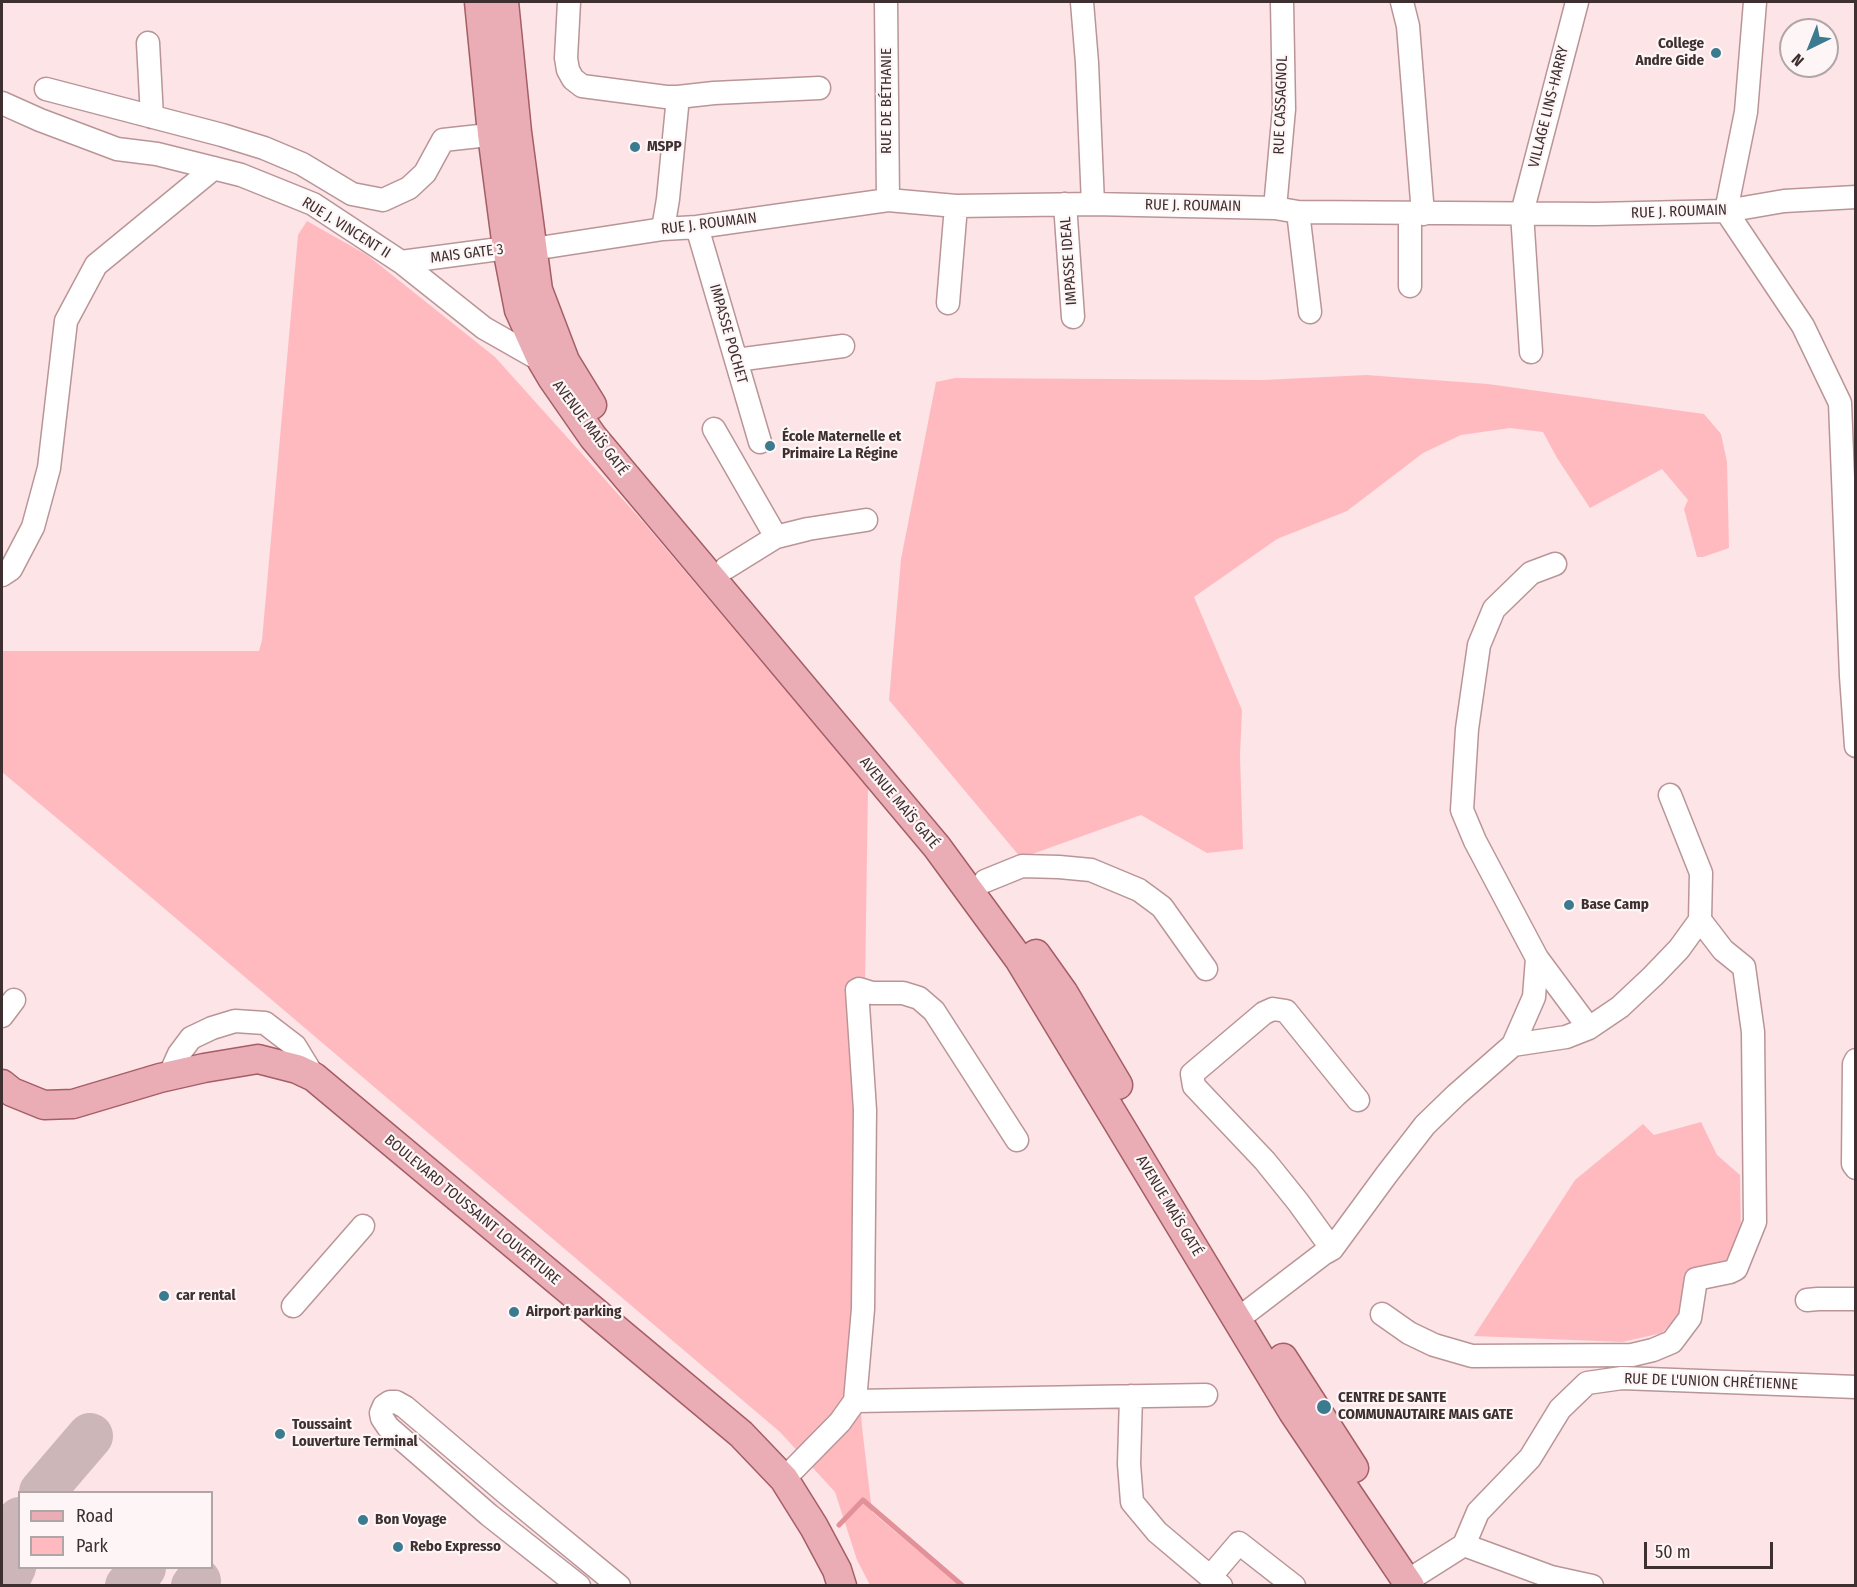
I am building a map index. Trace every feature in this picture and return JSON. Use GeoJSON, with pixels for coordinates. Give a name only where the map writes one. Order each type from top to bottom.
{"type":"FeatureCollection","features":[{"type":"Feature","properties":{"kind":"main road","name":"AVENUE MAÏS GATÉ"},"geometry":{"type":"LineString","coordinates":[[479,2],[504,133],[520,249],[519,310],[554,361],[600,417],[905,778],[966,854],[1063,992],[1244,1313],[1293,1412],[1418,1581]]}},
{"type":"Feature","properties":{"kind":"main road","name":"AVENUE MAÏS GATÉ"},"geometry":{"type":"LineString","coordinates":[[504,2],[504,133]]}},
{"type":"Feature","properties":{"kind":"main road","name":"AVENUE MAÏS GATÉ"},"geometry":{"type":"LineString","coordinates":[[554,361],[593,437],[937,847],[1019,959],[1244,1313]]}},
{"type":"Feature","properties":{"kind":"main road","name":"BOULEVARD TOUSSAINT LOUVERTURE"},"geometry":{"type":"LineString","coordinates":[[2,1084],[12,1092],[44,1105],[73,1104],[169,1076],[258,1059],[297,1069],[314,1077],[741,1434],[784,1479],[814,1527],[837,1570],[842,1586]]}},
{"type":"Feature","properties":{"kind":"street"},"geometry":{"type":"LineString","coordinates":[[569,2],[566,58],[568,70],[573,79],[582,86],[678,97],[819,88]]}},
{"type":"Feature","properties":{"kind":"street","name":"RUE DE BÉTHANIE"},"geometry":{"type":"LineString","coordinates":[[886,2],[888,200]]}},
{"type":"Feature","properties":{"kind":"street"},"geometry":{"type":"LineString","coordinates":[[1082,2],[1093,204]]}},
{"type":"Feature","properties":{"kind":"street","name":"RUE CASSAGNOL"},"geometry":{"type":"LineString","coordinates":[[1275,208],[1284,109],[1282,2]]}},
{"type":"Feature","properties":{"kind":"street"},"geometry":{"type":"LineString","coordinates":[[1402,2],[1408,26],[1417,214],[1410,286]]}},
{"type":"Feature","properties":{"kind":"street","name":"VILLAGE LINS-HARRY"},"geometry":{"type":"LineString","coordinates":[[1531,352],[1522,213],[1576,2]]}},
{"type":"Feature","properties":{"kind":"street"},"geometry":{"type":"LineString","coordinates":[[1755,2],[1746,112],[1726,211],[1803,326],[1840,403],[1856,746]]}},
{"type":"Feature","properties":{"kind":"street"},"geometry":{"type":"LineString","coordinates":[[148,43],[152,117]]}},
{"type":"Feature","properties":{"kind":"street"},"geometry":{"type":"LineString","coordinates":[[46,89],[264,148],[302,164],[352,194],[383,200],[409,188],[425,173],[443,140],[504,133]]}},
{"type":"Feature","properties":{"kind":"street"},"geometry":{"type":"LineString","coordinates":[[663,229],[678,97]]}},
{"type":"Feature","properties":{"kind":"street","name":"RUE J. VINCENT II"},"geometry":{"type":"LineString","coordinates":[[2,103],[117,149],[157,154],[241,175],[313,204],[401,262],[484,328],[554,361]]}},
{"type":"Feature","properties":{"kind":"street"},"geometry":{"type":"LineString","coordinates":[[2,574],[11,569],[33,526],[49,468],[66,321],[96,265],[214,168]]}},
{"type":"Feature","properties":{"kind":"street","name":"RUE J. ROUMAIN"},"geometry":{"type":"LineString","coordinates":[[520,249],[888,200],[956,206],[1093,204],[1275,208],[1298,212],[1596,214],[1726,211],[1784,201],[1856,197]]}},
{"type":"Feature","properties":{"kind":"street","name":"IMPASSE IDEAL"},"geometry":{"type":"LineString","coordinates":[[1065,204],[1073,317]]}},
{"type":"Feature","properties":{"kind":"street"},"geometry":{"type":"LineString","coordinates":[[948,303],[956,206]]}},
{"type":"Feature","properties":{"kind":"street"},"geometry":{"type":"LineString","coordinates":[[1298,212],[1310,312]]}},
{"type":"Feature","properties":{"kind":"street","name":"IMPASSE POCHET"},"geometry":{"type":"LineString","coordinates":[[697,227],[760,442]]}},
{"type":"Feature","properties":{"kind":"street","name":"MAIS GATE 3"},"geometry":{"type":"LineString","coordinates":[[401,262],[520,249]]}},
{"type":"Feature","properties":{"kind":"street"},"geometry":{"type":"LineString","coordinates":[[736,360],[843,346]]}},
{"type":"Feature","properties":{"kind":"street"},"geometry":{"type":"LineString","coordinates":[[714,429],[776,537]]}},
{"type":"Feature","properties":{"kind":"street"},"geometry":{"type":"LineString","coordinates":[[726,568],[776,537],[808,529],[866,520]]}},
{"type":"Feature","properties":{"kind":"street"},"geometry":{"type":"LineString","coordinates":[[1555,564],[1531,573],[1494,609],[1479,645],[1467,729],[1462,810],[1475,841],[1537,958],[1589,1028]]}},
{"type":"Feature","properties":{"kind":"street"},"geometry":{"type":"LineString","coordinates":[[1514,1045],[1566,1037],[1589,1028],[1620,1007],[1653,976],[1679,949],[1700,921],[1701,873],[1670,795]]}},
{"type":"Feature","properties":{"kind":"street"},"geometry":{"type":"LineString","coordinates":[[985,881],[1022,866],[1091,870],[1139,890],[1162,907],[1206,969]]}},
{"type":"Feature","properties":{"kind":"street"},"geometry":{"type":"LineString","coordinates":[[1382,1314],[1409,1333],[1434,1346],[1473,1356],[1632,1355],[1672,1342],[1690,1318],[1696,1279],[1736,1269],[1755,1222],[1753,1032],[1744,967],[1723,950],[1700,921]]}},
{"type":"Feature","properties":{"kind":"street"},"geometry":{"type":"LineString","coordinates":[[1244,1313],[1332,1249],[1425,1125],[1514,1045],[1534,998],[1537,958]]}},
{"type":"Feature","properties":{"kind":"street"},"geometry":{"type":"LineString","coordinates":[[784,1479],[840,1422],[855,1401],[863,1309],[865,1121],[857,990],[872,993],[903,993],[919,998],[934,1011],[1017,1140]]}},
{"type":"Feature","properties":{"kind":"street"},"geometry":{"type":"LineString","coordinates":[[1332,1249],[1265,1161],[1194,1086],[1192,1074],[1264,1013],[1273,1009],[1286,1011],[1358,1100]]}},
{"type":"Feature","properties":{"kind":"street"},"geometry":{"type":"LineString","coordinates":[[169,1076],[179,1054],[191,1038],[235,1021],[265,1023],[295,1046],[314,1077]]}},
{"type":"Feature","properties":{"kind":"street"},"geometry":{"type":"LineString","coordinates":[[1856,1060],[1854,1064],[1853,1164],[1856,1168]]}},
{"type":"Feature","properties":{"kind":"street"},"geometry":{"type":"LineString","coordinates":[[293,1306],[363,1226]]}},
{"type":"Feature","properties":{"kind":"street"},"geometry":{"type":"LineString","coordinates":[[1807,1300],[1856,1299]]}},
{"type":"Feature","properties":{"kind":"street"},"geometry":{"type":"LineString","coordinates":[[1672,1342],[1674,1380]]}},
{"type":"Feature","properties":{"kind":"street","name":"RUE DE L'UNION CHRÉTIENNE"},"geometry":{"type":"LineString","coordinates":[[1464,1545],[1478,1512],[1530,1458],[1560,1409],[1587,1383],[1622,1378],[1856,1387]]}},
{"type":"Feature","properties":{"kind":"street"},"geometry":{"type":"LineString","coordinates":[[855,1401],[1206,1395]]}},
{"type":"Feature","properties":{"kind":"street"},"geometry":{"type":"LineString","coordinates":[[1131,1396],[1129,1464],[1131,1502],[1157,1532],[1215,1581],[1239,1543],[1294,1586]]}},
{"type":"Feature","properties":{"kind":"street"},"geometry":{"type":"LineString","coordinates":[[579,1586],[489,1515],[388,1426],[381,1413],[384,1406],[390,1402],[396,1402],[405,1407],[619,1586]]}},
{"type":"Feature","properties":{"kind":"street"},"geometry":{"type":"LineString","coordinates":[[489,1515],[506,1493]]}},
{"type":"Feature","properties":{"kind":"street"},"geometry":{"type":"LineString","coordinates":[[1418,1581],[1464,1545],[1551,1577],[1592,1586]]}},
{"type":"Feature","properties":{"kind":"green space"},"geometry":{"type":"Polygon","coordinates":[[[307,221],[367,255],[495,357],[644,523],[868,788],[859,1377],[862,1427],[872,1512],[959,1585],[870,1585],[857,1560],[835,1492],[780,1432],[2,772],[2,651],[259,651],[262,640],[298,235],[307,221]]]}},
{"type":"Feature","properties":{"kind":"green space"},"geometry":{"type":"Polygon","coordinates":[[[1366,375],[1488,384],[1704,414],[1721,434],[1727,462],[1729,548],[1697,557],[1684,509],[1688,500],[1662,469],[1590,508],[1543,432],[1510,428],[1461,435],[1423,453],[1347,511],[1277,539],[1194,597],[1242,710],[1240,756],[1243,849],[1207,853],[1141,815],[1021,858],[889,700],[901,559],[936,382],[955,378],[1263,380],[1366,375]]]}},
{"type":"Feature","properties":{"kind":"green space"},"geometry":{"type":"Polygon","coordinates":[[[1701,1122],[1717,1155],[1740,1175],[1741,1233],[1721,1269],[1662,1333],[1622,1342],[1474,1336],[1575,1180],[1643,1124],[1654,1135],[1701,1122]]]}},
{"type":"Feature","properties":{"kind":"waterway"},"geometry":{"type":"LineString","coordinates":[[839,1525],[863,1500],[963,1586]]}},
{"type":"Feature","properties":{"kind":"taxiway"},"geometry":{"type":"LineString","coordinates":[[43,1491],[90,1436]]}},
{"type":"Feature","properties":{"kind":"taxiway"},"geometry":{"type":"LineString","coordinates":[[4,1586],[16,1554],[14,1527],[18,1522]]}},
{"type":"Feature","properties":{"kind":"taxiway"},"geometry":{"type":"LineString","coordinates":[[128,1586],[142,1569]]}},
{"type":"Feature","properties":{"kind":"taxiway"},"geometry":{"type":"LineString","coordinates":[[194,1586],[198,1581]]}},
{"type":"Feature","properties":{"kind":"place","name":"College Andre Gide"},"geometry":{"type":"Point","coordinates":[1716,53]}},
{"type":"Feature","properties":{"kind":"place","name":"MSPP"},"geometry":{"type":"Point","coordinates":[635,147]}},
{"type":"Feature","properties":{"kind":"place","name":"École Maternelle et Primaire La Régine"},"geometry":{"type":"Point","coordinates":[770,446]}},
{"type":"Feature","properties":{"kind":"place","name":"Base Camp"},"geometry":{"type":"Point","coordinates":[1569,905]}},
{"type":"Feature","properties":{"kind":"place","name":"car rental"},"geometry":{"type":"Point","coordinates":[164,1296]}},
{"type":"Feature","properties":{"kind":"place","name":"Airport parking"},"geometry":{"type":"Point","coordinates":[514,1312]}},
{"type":"Feature","properties":{"kind":"place","name":"CENTRE DE SANTE COMMUNAUTAIRE MAIS GATE"},"geometry":{"type":"Point","coordinates":[1324,1407]}},
{"type":"Feature","properties":{"kind":"place","name":"Toussaint Louverture Terminal"},"geometry":{"type":"Point","coordinates":[280,1434]}},
{"type":"Feature","properties":{"kind":"place","name":"Bon Voyage"},"geometry":{"type":"Point","coordinates":[363,1520]}},
{"type":"Feature","properties":{"kind":"place","name":"Rebo Expresso"},"geometry":{"type":"Point","coordinates":[398,1547]}}]}
